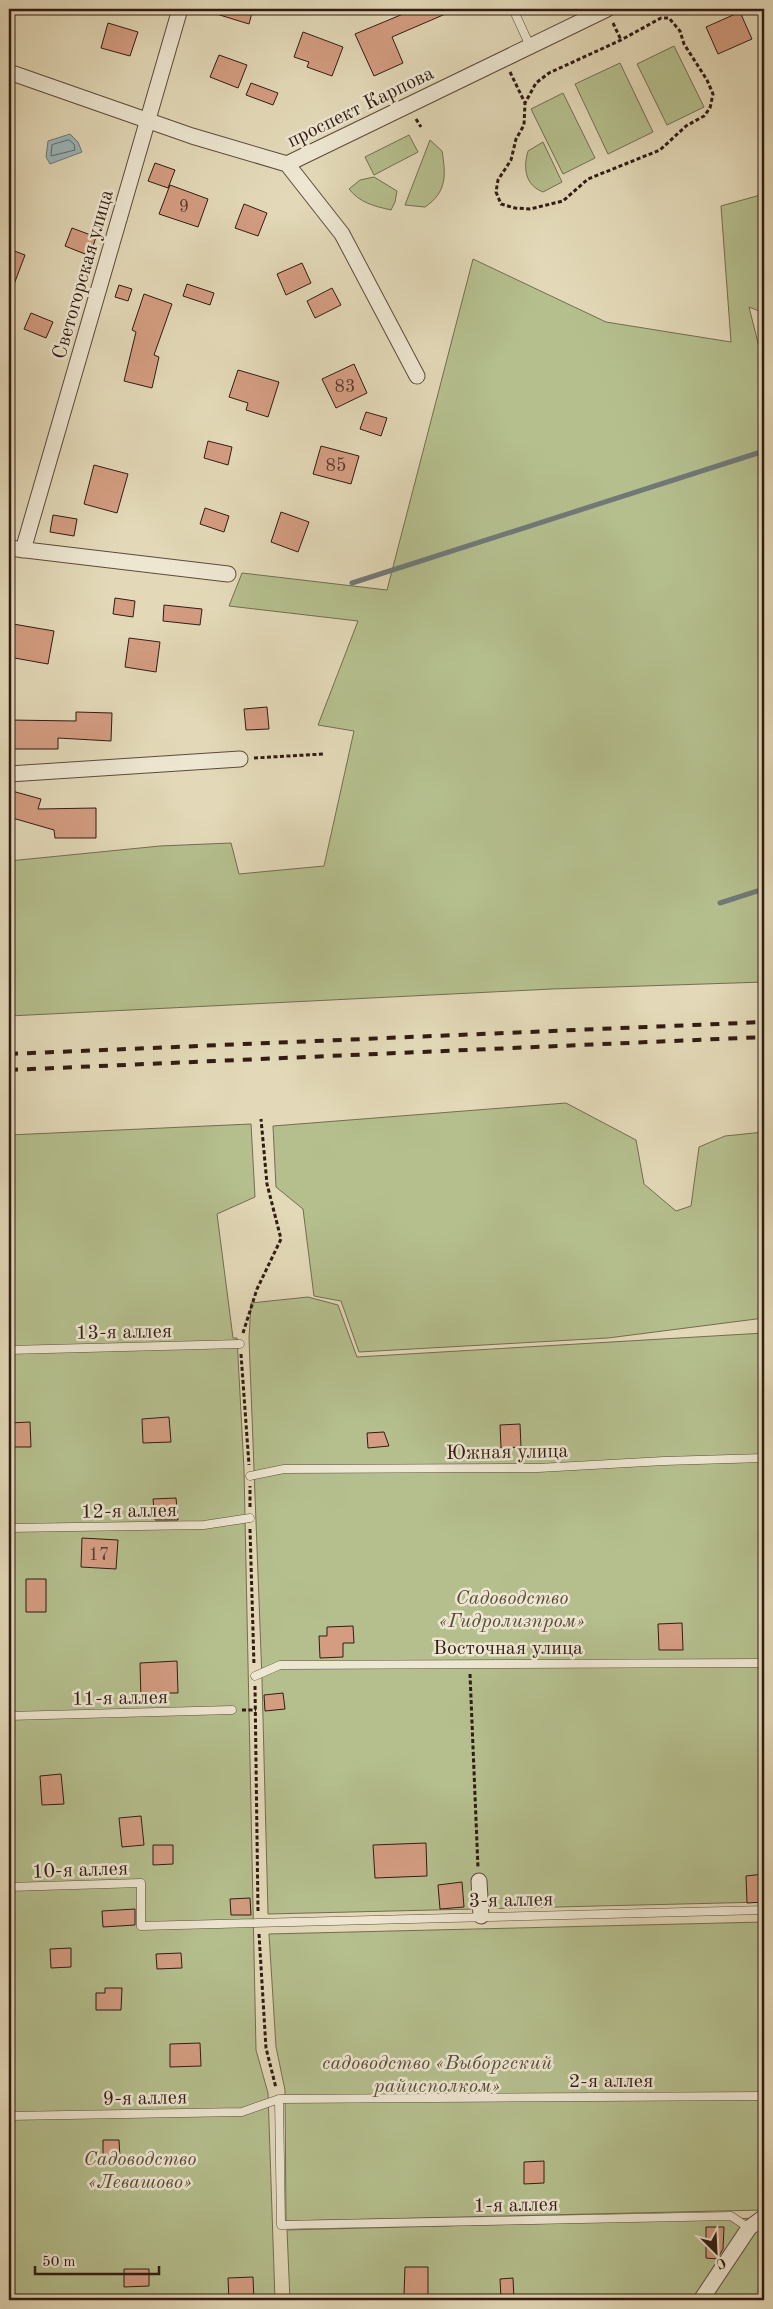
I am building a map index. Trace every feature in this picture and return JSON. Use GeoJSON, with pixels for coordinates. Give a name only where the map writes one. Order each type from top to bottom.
{"type":"FeatureCollection","features":[{"type":"Feature","properties":{"kind":"street","name":"Светогорская улица"},"geometry":{"type":"LineString","coordinates":[[16,549],[180,9]]}},
{"type":"Feature","properties":{"kind":"street","name":"проспект Карпова"},"geometry":{"type":"LineString","coordinates":[[9,72],[147,120],[287,164],[607,9]]}},
{"type":"Feature","properties":{"kind":"street"},"geometry":{"type":"LineString","coordinates":[[287,164],[342,234],[416,376]]}},
{"type":"Feature","properties":{"kind":"street"},"geometry":{"type":"LineString","coordinates":[[16,549],[228,574]]}},
{"type":"Feature","properties":{"kind":"street"},"geometry":{"type":"LineString","coordinates":[[9,774],[240,759]]}},
{"type":"Feature","properties":{"kind":"street"},"geometry":{"type":"LineString","coordinates":[[479,1881],[481,1916]]}},
{"type":"Feature","properties":{"kind":"street"},"geometry":{"type":"LineString","coordinates":[[701,2300],[749,2228],[764,2217]]}},
{"type":"Feature","properties":{"kind":"lane"},"geometry":{"type":"LineString","coordinates":[[513,9],[530,46]]}},
{"type":"Feature","properties":{"kind":"lane","name":"13-я аллея"},"geometry":{"type":"LineString","coordinates":[[9,1350],[240,1344]]}},
{"type":"Feature","properties":{"kind":"lane","name":"Южная улица"},"geometry":{"type":"LineString","coordinates":[[250,1476],[284,1469],[538,1468],[764,1458]]}},
{"type":"Feature","properties":{"kind":"lane","name":"12-я аллея"},"geometry":{"type":"LineString","coordinates":[[9,1528],[204,1525],[250,1518]]}},
{"type":"Feature","properties":{"kind":"lane","name":"Восточная улица"},"geometry":{"type":"LineString","coordinates":[[254,1676],[280,1665],[764,1663]]}},
{"type":"Feature","properties":{"kind":"lane","name":"11-я аллея"},"geometry":{"type":"LineString","coordinates":[[9,1716],[232,1710]]}},
{"type":"Feature","properties":{"kind":"lane","name":"10-я аллея"},"geometry":{"type":"LineString","coordinates":[[9,1887],[141,1883],[141,1926],[258,1922]]}},
{"type":"Feature","properties":{"kind":"lane","name":"3-я аллея"},"geometry":{"type":"LineString","coordinates":[[258,1922],[764,1910]]}},
{"type":"Feature","properties":{"kind":"lane","name":"2-я аллея"},"geometry":{"type":"LineString","coordinates":[[279,2099],[764,2096]]}},
{"type":"Feature","properties":{"kind":"lane","name":"9-я аллея"},"geometry":{"type":"LineString","coordinates":[[9,2116],[242,2112],[279,2099]]}},
{"type":"Feature","properties":{"kind":"lane","name":"1-я аллея"},"geometry":{"type":"LineString","coordinates":[[279,2099],[281,2225],[731,2216],[749,2228]]}},
{"type":"Feature","properties":{"kind":"path"},"geometry":{"type":"LineString","coordinates":[[661,18],[669,18],[680,31],[684,44],[707,80],[712,94],[710,108],[704,116],[686,126],[660,150],[588,178],[563,202],[530,209],[514,208],[501,204],[496,192],[498,180],[511,160],[516,139],[524,125],[525,103],[536,83],[549,73],[620,40],[661,18]]}},
{"type":"Feature","properties":{"kind":"path"},"geometry":{"type":"LineString","coordinates":[[616,28],[620,40]]}},
{"type":"Feature","properties":{"kind":"path"},"geometry":{"type":"LineString","coordinates":[[512,77],[525,103]]}},
{"type":"Feature","properties":{"kind":"path"},"geometry":{"type":"LineString","coordinates":[[417,120],[421,127]]}},
{"type":"Feature","properties":{"kind":"path"},"geometry":{"type":"LineString","coordinates":[[240,759],[323,754]]}},
{"type":"Feature","properties":{"kind":"path"},"geometry":{"type":"LineString","coordinates":[[262,1119],[267,1184],[281,1239],[257,1290],[240,1344],[250,1476],[258,1922],[266,2048],[279,2099]]}},
{"type":"Feature","properties":{"kind":"path"},"geometry":{"type":"LineString","coordinates":[[470,1664],[471,1725],[479,1881]]}},
{"type":"Feature","properties":{"kind":"green space"},"geometry":{"type":"Polygon","coordinates":[[[674,46],[704,107],[667,125],[637,64],[674,46]]]}},
{"type":"Feature","properties":{"kind":"green space"},"geometry":{"type":"Polygon","coordinates":[[[620,63],[653,132],[608,154],[575,84],[620,63]]]}},
{"type":"Feature","properties":{"kind":"green space"},"geometry":{"type":"Polygon","coordinates":[[[563,93],[595,158],[563,174],[531,109],[563,93]]]}},
{"type":"Feature","properties":{"kind":"green space"},"geometry":{"type":"Polygon","coordinates":[[[409,135],[418,152],[374,175],[365,157],[409,135]]]}},
{"type":"Feature","properties":{"kind":"green space"},"geometry":{"type":"Polygon","coordinates":[[[430,140],[442,151],[444,175],[441,189],[438,195],[425,207],[405,205],[430,140]]]}},
{"type":"Feature","properties":{"kind":"green space"},"geometry":{"type":"Polygon","coordinates":[[[543,142],[562,182],[543,192],[532,185],[527,175],[526,164],[528,151],[543,142]]]}},
{"type":"Feature","properties":{"kind":"green space"},"geometry":{"type":"Polygon","coordinates":[[[374,177],[397,191],[391,210],[363,201],[349,189],[360,180],[374,177]]]}},
{"type":"Feature","properties":{"kind":"green space"},"geometry":{"type":"Polygon","coordinates":[[[764,194],[764,313],[749,307],[764,367],[764,982],[552,989],[9,1016],[9,861],[160,846],[231,843],[239,874],[324,866],[354,731],[318,725],[358,621],[229,606],[242,573],[387,590],[473,259],[606,322],[731,342],[721,206],[764,194]]]}},
{"type":"Feature","properties":{"kind":"green space"},"geometry":{"type":"Polygon","coordinates":[[[566,1103],[636,1140],[644,1184],[676,1211],[691,1206],[699,1147],[725,1136],[764,1132],[764,1318],[608,1338],[359,1352],[341,1301],[314,1296],[303,1209],[276,1187],[273,1126],[566,1103]]]}},
{"type":"Feature","properties":{"kind":"green space","name":"Садоводство «Левашово»"},"geometry":{"type":"Polygon","coordinates":[[[251,1124],[255,1197],[217,1214],[233,1338],[237,1338],[244,1469],[256,2050],[268,2093],[275,2300],[9,2300],[9,1135],[251,1124]]]}},
{"type":"Feature","properties":{"kind":"green space","name":"Садоводство «Гидролизпром»"},"geometry":{"type":"Polygon","coordinates":[[[308,1297],[338,1305],[357,1357],[764,1333],[764,1902],[268,1914],[262,1679],[249,1338],[251,1303],[308,1297]]]}},
{"type":"Feature","properties":{"kind":"green space","name":"садоводство «Выборгский райисполком»"},"geometry":{"type":"Polygon","coordinates":[[[764,1922],[763,2210],[286,2221],[285,2090],[276,2047],[269,1934],[764,1922]]]}},
{"type":"Feature","properties":{"kind":"green space"},"geometry":{"type":"Polygon","coordinates":[[[764,2218],[764,2300],[290,2300],[287,2230],[764,2218]]]}},
{"type":"Feature","properties":{"kind":"water"},"geometry":{"type":"Polygon","coordinates":[[[70,134],[78,142],[82,152],[50,164],[46,157],[48,141],[70,134]]]}},
{"type":"Feature","properties":{"kind":"building"},"geometry":{"type":"Polygon","coordinates":[[[211,9],[253,9],[249,24],[210,12],[211,9]]]}},
{"type":"Feature","properties":{"kind":"building"},"geometry":{"type":"Polygon","coordinates":[[[415,9],[457,9],[392,37],[403,63],[374,76],[355,34],[415,9]]]}},
{"type":"Feature","properties":{"kind":"building"},"geometry":{"type":"Polygon","coordinates":[[[740,12],[752,39],[718,54],[706,27],[740,12]]]}},
{"type":"Feature","properties":{"kind":"building"},"geometry":{"type":"Polygon","coordinates":[[[108,23],[138,32],[130,56],[101,48],[108,23]]]}},
{"type":"Feature","properties":{"kind":"building"},"geometry":{"type":"Polygon","coordinates":[[[303,32],[343,47],[332,76],[307,67],[309,62],[294,57],[303,32]]]}},
{"type":"Feature","properties":{"kind":"building"},"geometry":{"type":"Polygon","coordinates":[[[219,55],[247,65],[238,88],[210,77],[219,55]]]}},
{"type":"Feature","properties":{"kind":"building"},"geometry":{"type":"Polygon","coordinates":[[[251,83],[278,93],[273,105],[246,95],[251,83]]]}},
{"type":"Feature","properties":{"kind":"building"},"geometry":{"type":"Polygon","coordinates":[[[155,163],[175,170],[168,188],[148,181],[155,163]]]}},
{"type":"Feature","properties":{"kind":"building"},"geometry":{"type":"Polygon","coordinates":[[[170,185],[208,199],[198,227],[159,214],[170,185]]]}},
{"type":"Feature","properties":{"kind":"building"},"geometry":{"type":"Polygon","coordinates":[[[244,204],[267,213],[258,236],[235,228],[244,204]]]}},
{"type":"Feature","properties":{"kind":"building"},"geometry":{"type":"Polygon","coordinates":[[[72,228],[96,237],[90,256],[65,246],[72,228]]]}},
{"type":"Feature","properties":{"kind":"building"},"geometry":{"type":"Polygon","coordinates":[[[9,249],[25,255],[10,295],[9,294],[9,249]]]}},
{"type":"Feature","properties":{"kind":"building"},"geometry":{"type":"Polygon","coordinates":[[[302,263],[311,283],[286,295],[277,274],[302,263]]]}},
{"type":"Feature","properties":{"kind":"building"},"geometry":{"type":"Polygon","coordinates":[[[187,284],[214,293],[210,305],[183,296],[187,284]]]}},
{"type":"Feature","properties":{"kind":"building"},"geometry":{"type":"Polygon","coordinates":[[[119,285],[132,289],[128,301],[115,297],[119,285]]]}},
{"type":"Feature","properties":{"kind":"building"},"geometry":{"type":"Polygon","coordinates":[[[332,288],[341,305],[315,318],[307,301],[332,288]]]}},
{"type":"Feature","properties":{"kind":"building"},"geometry":{"type":"Polygon","coordinates":[[[144,294],[172,304],[154,355],[159,357],[152,388],[124,381],[136,332],[132,330],[144,294]]]}},
{"type":"Feature","properties":{"kind":"building"},"geometry":{"type":"Polygon","coordinates":[[[31,313],[53,322],[46,338],[24,329],[31,313]]]}},
{"type":"Feature","properties":{"kind":"building"},"geometry":{"type":"Polygon","coordinates":[[[354,364],[367,393],[336,408],[322,379],[354,364]]]}},
{"type":"Feature","properties":{"kind":"building"},"geometry":{"type":"Polygon","coordinates":[[[238,370],[279,382],[268,417],[246,410],[248,403],[229,397],[238,370]]]}},
{"type":"Feature","properties":{"kind":"building"},"geometry":{"type":"Polygon","coordinates":[[[366,412],[387,418],[381,436],[360,429],[366,412]]]}},
{"type":"Feature","properties":{"kind":"building"},"geometry":{"type":"Polygon","coordinates":[[[208,441],[232,447],[228,465],[204,458],[208,441]]]}},
{"type":"Feature","properties":{"kind":"building"},"geometry":{"type":"Polygon","coordinates":[[[321,446],[359,456],[351,484],[313,474],[321,446]]]}},
{"type":"Feature","properties":{"kind":"building"},"geometry":{"type":"Polygon","coordinates":[[[94,465],[128,474],[117,513],[84,504],[94,465]]]}},
{"type":"Feature","properties":{"kind":"building"},"geometry":{"type":"Polygon","coordinates":[[[205,508],[229,516],[224,532],[200,524],[205,508]]]}},
{"type":"Feature","properties":{"kind":"building"},"geometry":{"type":"Polygon","coordinates":[[[281,512],[309,522],[298,552],[271,542],[281,512]]]}},
{"type":"Feature","properties":{"kind":"building"},"geometry":{"type":"Polygon","coordinates":[[[53,515],[77,519],[74,536],[50,532],[53,515]]]}},
{"type":"Feature","properties":{"kind":"building"},"geometry":{"type":"Polygon","coordinates":[[[115,598],[135,601],[133,617],[113,614],[115,598]]]}},
{"type":"Feature","properties":{"kind":"building"},"geometry":{"type":"Polygon","coordinates":[[[164,605],[202,609],[200,625],[163,621],[164,605]]]}},
{"type":"Feature","properties":{"kind":"building"},"geometry":{"type":"Polygon","coordinates":[[[13,624],[54,631],[48,664],[9,657],[13,624]]]}},
{"type":"Feature","properties":{"kind":"building"},"geometry":{"type":"Polygon","coordinates":[[[129,638],[160,642],[156,672],[125,667],[129,638]]]}},
{"type":"Feature","properties":{"kind":"building"},"geometry":{"type":"Polygon","coordinates":[[[267,707],[269,729],[246,730],[244,709],[267,707]]]}},
{"type":"Feature","properties":{"kind":"building"},"geometry":{"type":"Polygon","coordinates":[[[76,712],[112,713],[111,741],[58,738],[58,749],[10,749],[10,720],[76,721],[76,712]]]}},
{"type":"Feature","properties":{"kind":"building"},"geometry":{"type":"Polygon","coordinates":[[[12,791],[41,799],[38,809],[96,808],[96,838],[55,838],[54,830],[9,817],[12,791]]]}},
{"type":"Feature","properties":{"kind":"building"},"geometry":{"type":"Polygon","coordinates":[[[169,1417],[171,1442],[143,1443],[142,1419],[169,1417]]]}},
{"type":"Feature","properties":{"kind":"building"},"geometry":{"type":"Polygon","coordinates":[[[30,1422],[31,1447],[9,1447],[9,1423],[30,1422]]]}},
{"type":"Feature","properties":{"kind":"building"},"geometry":{"type":"Polygon","coordinates":[[[520,1424],[521,1447],[501,1448],[500,1425],[520,1424]]]}},
{"type":"Feature","properties":{"kind":"building"},"geometry":{"type":"Polygon","coordinates":[[[384,1432],[389,1446],[368,1448],[367,1433],[384,1432]]]}},
{"type":"Feature","properties":{"kind":"building"},"geometry":{"type":"Polygon","coordinates":[[[176,1498],[178,1520],[155,1520],[153,1499],[176,1498]]]}},
{"type":"Feature","properties":{"kind":"building"},"geometry":{"type":"Polygon","coordinates":[[[82,1538],[118,1540],[116,1569],[81,1567],[82,1538]]]}},
{"type":"Feature","properties":{"kind":"building"},"geometry":{"type":"Polygon","coordinates":[[[26,1579],[46,1579],[46,1612],[26,1612],[26,1579]]]}},
{"type":"Feature","properties":{"kind":"building"},"geometry":{"type":"Polygon","coordinates":[[[682,1623],[683,1650],[659,1650],[658,1624],[682,1623]]]}},
{"type":"Feature","properties":{"kind":"building"},"geometry":{"type":"Polygon","coordinates":[[[353,1626],[354,1643],[343,1643],[343,1657],[320,1658],[319,1636],[327,1636],[327,1627],[353,1626]]]}},
{"type":"Feature","properties":{"kind":"building"},"geometry":{"type":"Polygon","coordinates":[[[177,1661],[178,1693],[163,1693],[163,1699],[141,1700],[140,1663],[177,1661]]]}},
{"type":"Feature","properties":{"kind":"building"},"geometry":{"type":"Polygon","coordinates":[[[283,1693],[285,1709],[265,1711],[264,1695],[283,1693]]]}},
{"type":"Feature","properties":{"kind":"building"},"geometry":{"type":"Polygon","coordinates":[[[61,1774],[64,1804],[42,1805],[40,1776],[61,1774]]]}},
{"type":"Feature","properties":{"kind":"building"},"geometry":{"type":"Polygon","coordinates":[[[141,1816],[144,1845],[122,1847],[119,1818],[141,1816]]]}},
{"type":"Feature","properties":{"kind":"building"},"geometry":{"type":"Polygon","coordinates":[[[426,1843],[427,1876],[375,1878],[373,1845],[426,1843]]]}},
{"type":"Feature","properties":{"kind":"building"},"geometry":{"type":"Polygon","coordinates":[[[153,1845],[173,1845],[173,1864],[153,1865],[153,1845]]]}},
{"type":"Feature","properties":{"kind":"building"},"geometry":{"type":"Polygon","coordinates":[[[764,1874],[764,1902],[747,1903],[746,1876],[764,1874]]]}},
{"type":"Feature","properties":{"kind":"building"},"geometry":{"type":"Polygon","coordinates":[[[462,1882],[464,1907],[440,1909],[438,1885],[462,1882]]]}},
{"type":"Feature","properties":{"kind":"building"},"geometry":{"type":"Polygon","coordinates":[[[250,1898],[251,1915],[231,1915],[230,1899],[250,1898]]]}},
{"type":"Feature","properties":{"kind":"building"},"geometry":{"type":"Polygon","coordinates":[[[135,1909],[135,1925],[103,1927],[102,1911],[135,1909]]]}},
{"type":"Feature","properties":{"kind":"building"},"geometry":{"type":"Polygon","coordinates":[[[71,1948],[71,1967],[51,1968],[50,1949],[71,1948]]]}},
{"type":"Feature","properties":{"kind":"building"},"geometry":{"type":"Polygon","coordinates":[[[181,1953],[182,1968],[157,1969],[156,1954],[181,1953]]]}},
{"type":"Feature","properties":{"kind":"building"},"geometry":{"type":"Polygon","coordinates":[[[105,1988],[122,1988],[121,2010],[96,2010],[96,1993],[105,1993],[105,1988]]]}},
{"type":"Feature","properties":{"kind":"building"},"geometry":{"type":"Polygon","coordinates":[[[200,2043],[201,2066],[170,2067],[170,2044],[200,2043]]]}},
{"type":"Feature","properties":{"kind":"building"},"geometry":{"type":"Polygon","coordinates":[[[103,2140],[119,2140],[120,2158],[103,2158],[103,2140]]]}},
{"type":"Feature","properties":{"kind":"building"},"geometry":{"type":"Polygon","coordinates":[[[544,2161],[544,2183],[524,2184],[524,2162],[544,2161]]]}},
{"type":"Feature","properties":{"kind":"building"},"geometry":{"type":"Polygon","coordinates":[[[706,2227],[724,2227],[723,2249],[717,2259],[706,2258],[706,2227]]]}},
{"type":"Feature","properties":{"kind":"building"},"geometry":{"type":"Polygon","coordinates":[[[405,2267],[428,2267],[428,2295],[404,2295],[405,2267]]]}},
{"type":"Feature","properties":{"kind":"building"},"geometry":{"type":"Polygon","coordinates":[[[124,2269],[149,2269],[149,2286],[124,2287],[124,2269]]]}},
{"type":"Feature","properties":{"kind":"building"},"geometry":{"type":"Polygon","coordinates":[[[253,2277],[254,2300],[229,2300],[228,2278],[253,2277]]]}},
{"type":"Feature","properties":{"kind":"building"},"geometry":{"type":"Polygon","coordinates":[[[513,2278],[514,2299],[501,2299],[500,2279],[513,2278]]]}},
{"type":"Feature","properties":{"kind":"waterway"},"geometry":{"type":"LineString","coordinates":[[352,583],[764,451]]}},
{"type":"Feature","properties":{"kind":"waterway"},"geometry":{"type":"LineString","coordinates":[[720,903],[764,889]]}},
{"type":"Feature","properties":{"kind":"railway"},"geometry":{"type":"LineString","coordinates":[[9,1054],[764,1022]]}},
{"type":"Feature","properties":{"kind":"railway"},"geometry":{"type":"LineString","coordinates":[[9,1070],[764,1037]]}}]}
